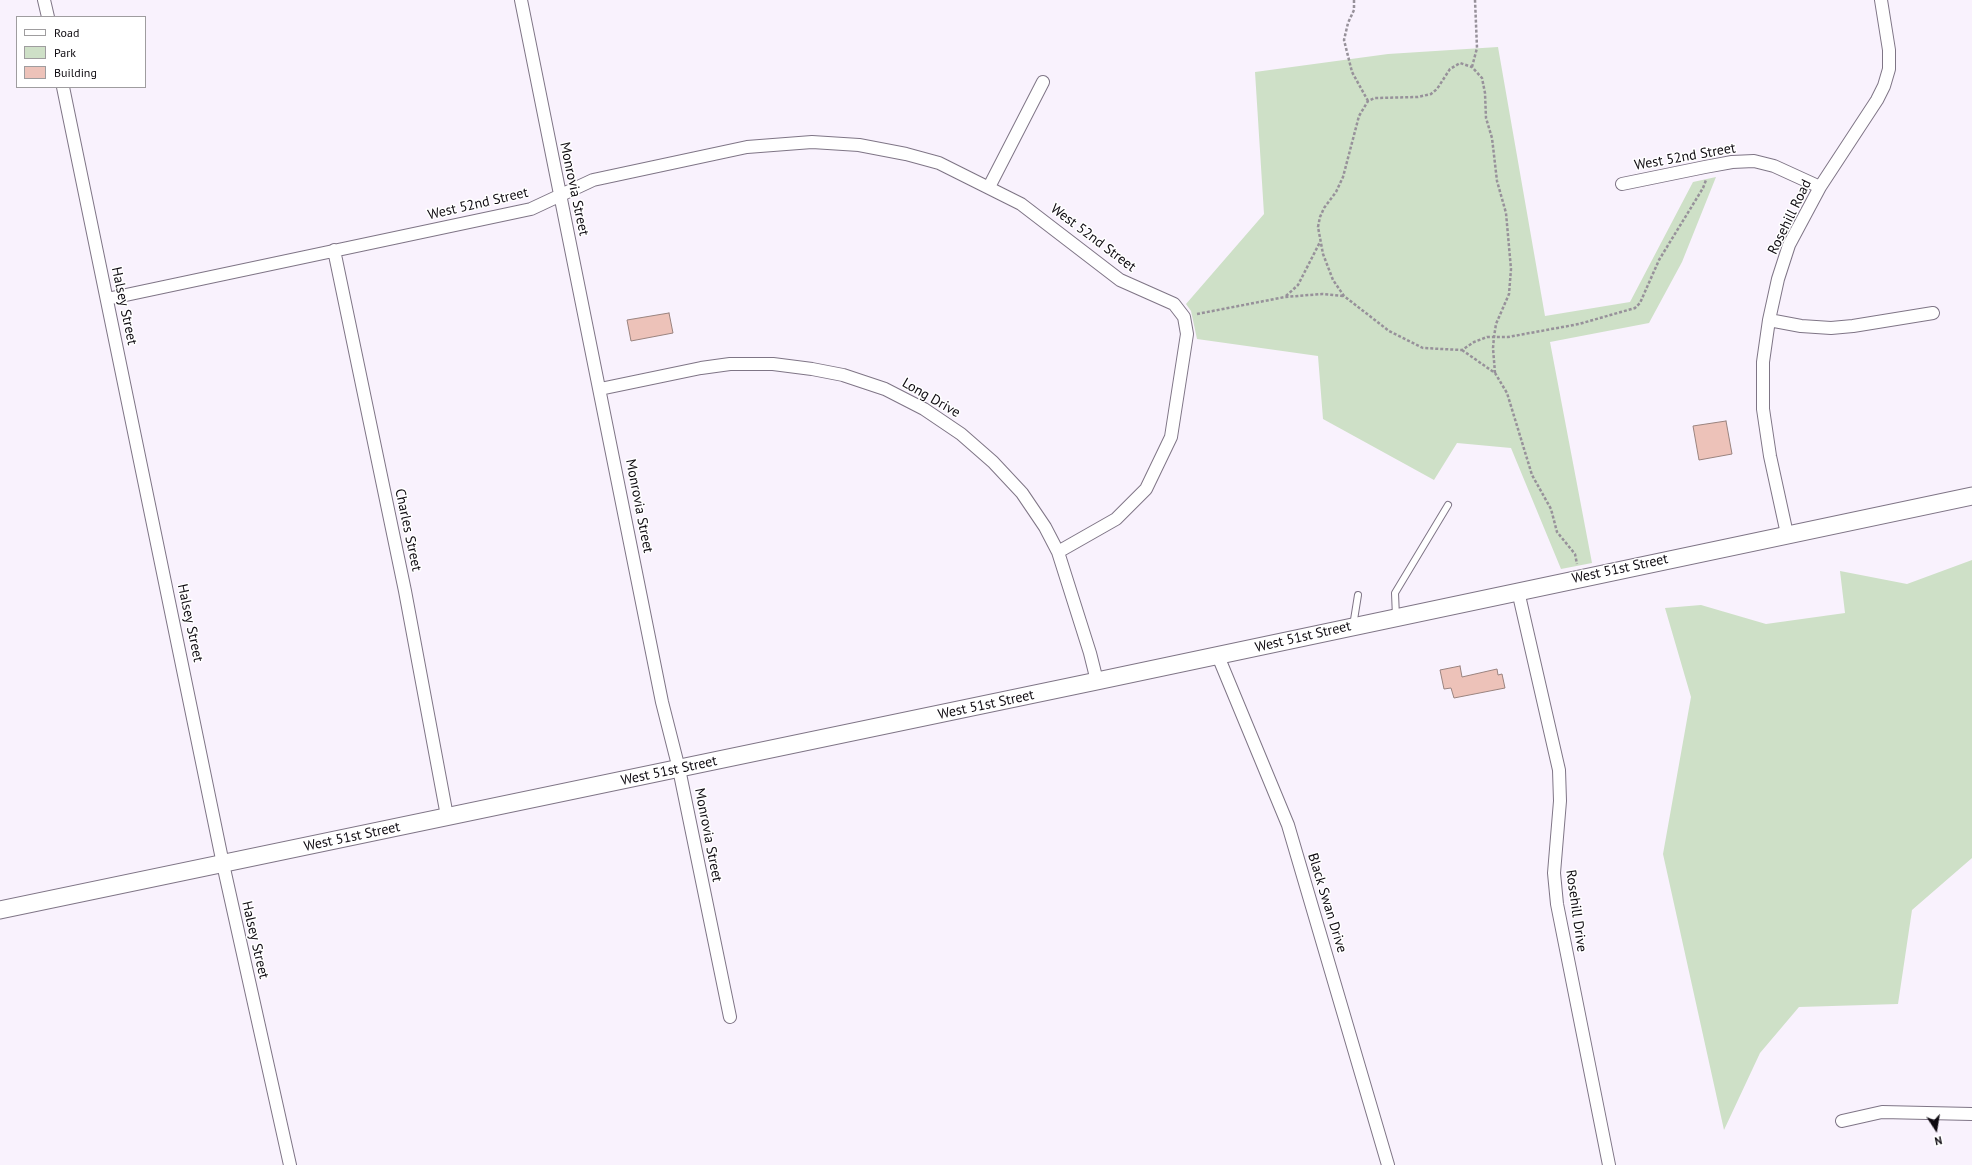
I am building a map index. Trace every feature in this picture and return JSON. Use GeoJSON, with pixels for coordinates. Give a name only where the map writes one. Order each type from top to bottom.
{"type":"FeatureCollection","features":[{"type":"Feature","properties":{"kind":"street"},"geometry":{"type":"LineString","coordinates":[[44,0],[48,16]]}},
{"type":"Feature","properties":{"kind":"street","name":"Monrovia Street"},"geometry":{"type":"LineString","coordinates":[[521,0],[662,702],[679,769],[730,1017]]}},
{"type":"Feature","properties":{"kind":"street","name":"Rosehill Road"},"geometry":{"type":"LineString","coordinates":[[1787,534],[1770,456],[1763,409],[1763,362],[1769,320],[1778,279],[1789,245],[1820,187],[1877,100],[1884,86],[1889,69],[1890,50],[1881,0]]}},
{"type":"Feature","properties":{"kind":"street"},"geometry":{"type":"LineString","coordinates":[[989,187],[1043,82]]}},
{"type":"Feature","properties":{"kind":"street","name":"Halsey Street"},"geometry":{"type":"LineString","coordinates":[[63,88],[223,864],[290,1165]]}},
{"type":"Feature","properties":{"kind":"street","name":"West 52nd Street"},"geometry":{"type":"LineString","coordinates":[[107,299],[531,209],[593,180],[740,149],[765,145],[812,142],[860,145],[906,154],[939,163],[1021,204],[1120,280],[1174,304],[1184,317]]}},
{"type":"Feature","properties":{"kind":"street","name":"West 52nd Street"},"geometry":{"type":"LineString","coordinates":[[1622,184],[1705,166],[1732,162],[1754,161],[1774,166],[1820,187]]}},
{"type":"Feature","properties":{"kind":"street","name":"Charles Street"},"geometry":{"type":"LineString","coordinates":[[334,250],[405,590],[448,816]]}},
{"type":"Feature","properties":{"kind":"street"},"geometry":{"type":"LineString","coordinates":[[1769,320],[1801,326],[1831,328],[1853,326],[1933,313]]}},
{"type":"Feature","properties":{"kind":"street"},"geometry":{"type":"LineString","coordinates":[[1058,552],[1116,519],[1146,489],[1171,437],[1187,334],[1184,317]]}},
{"type":"Feature","properties":{"kind":"street","name":"Long Drive"},"geometry":{"type":"LineString","coordinates":[[600,389],[701,368],[730,364],[773,364],[843,375],[885,389],[924,409],[961,434],[993,462],[1022,493],[1045,527],[1058,552],[1090,653],[1097,681]]}},
{"type":"Feature","properties":{"kind":"street","name":"West 51st Street"},"geometry":{"type":"LineString","coordinates":[[0,910],[1218,656],[1353,626],[1972,496]]}},
{"type":"Feature","properties":{"kind":"street","name":"Rosehill Drive"},"geometry":{"type":"LineString","coordinates":[[1518,591],[1559,770],[1560,801],[1554,873],[1557,904],[1609,1165]]}},
{"type":"Feature","properties":{"kind":"street","name":"Black Swan Drive"},"geometry":{"type":"LineString","coordinates":[[1218,656],[1288,826],[1388,1165]]}},
{"type":"Feature","properties":{"kind":"street"},"geometry":{"type":"LineString","coordinates":[[1842,1121],[1882,1112],[1972,1114]]}},
{"type":"Feature","properties":{"kind":"lane"},"geometry":{"type":"LineString","coordinates":[[1396,617],[1395,593],[1448,506]]}},
{"type":"Feature","properties":{"kind":"lane"},"geometry":{"type":"LineString","coordinates":[[1353,626],[1358,595]]}},
{"type":"Feature","properties":{"kind":"path"},"geometry":{"type":"LineString","coordinates":[[1354,0],[1354,10],[1348,23],[1344,40],[1352,72],[1368,101]]}},
{"type":"Feature","properties":{"kind":"path"},"geometry":{"type":"LineString","coordinates":[[1472,67],[1477,48],[1475,0]]}},
{"type":"Feature","properties":{"kind":"path"},"geometry":{"type":"LineString","coordinates":[[1495,373],[1462,350],[1423,348],[1409,343],[1389,331],[1344,296],[1333,280],[1326,265],[1318,227],[1324,208],[1336,192],[1343,176],[1359,116],[1368,101],[1375,98],[1425,96],[1437,89],[1454,65],[1466,64],[1472,67],[1482,78],[1484,85],[1486,118],[1492,138],[1497,181],[1508,225],[1510,281],[1508,294],[1496,324],[1493,348],[1495,373],[1511,401],[1532,475],[1551,509],[1556,532],[1575,554],[1580,578]]}},
{"type":"Feature","properties":{"kind":"path"},"geometry":{"type":"LineString","coordinates":[[1462,350],[1474,342],[1487,337],[1508,337],[1579,324],[1638,306],[1659,260],[1703,188],[1706,180],[1705,166]]}},
{"type":"Feature","properties":{"kind":"path"},"geometry":{"type":"LineString","coordinates":[[1285,297],[1298,285],[1320,241]]}},
{"type":"Feature","properties":{"kind":"path"},"geometry":{"type":"LineString","coordinates":[[1184,317],[1285,297],[1322,294],[1344,296]]}},
{"type":"Feature","properties":{"kind":"green space"},"geometry":{"type":"Polygon","coordinates":[[[1498,47],[1545,316],[1630,302],[1693,182],[1716,177],[1682,262],[1649,323],[1550,342],[1592,563],[1561,569],[1511,448],[1457,443],[1434,480],[1323,419],[1318,356],[1197,339],[1191,311],[1186,304],[1264,214],[1255,72],[1388,54],[1498,47]]]}},
{"type":"Feature","properties":{"kind":"green space"},"geometry":{"type":"Polygon","coordinates":[[[1972,560],[1972,858],[1912,910],[1898,1004],[1799,1007],[1760,1053],[1724,1130],[1663,854],[1691,697],[1665,608],[1701,605],[1766,624],[1845,613],[1840,571],[1907,584],[1972,560]]]}},
{"type":"Feature","properties":{"kind":"building"},"geometry":{"type":"Polygon","coordinates":[[[669,313],[673,333],[631,341],[627,320],[669,313]]]}},
{"type":"Feature","properties":{"kind":"building"},"geometry":{"type":"Polygon","coordinates":[[[1726,421],[1732,454],[1699,460],[1693,426],[1726,421]]]}},
{"type":"Feature","properties":{"kind":"building"},"geometry":{"type":"Polygon","coordinates":[[[1460,666],[1462,677],[1497,669],[1498,675],[1502,674],[1505,688],[1454,698],[1451,688],[1444,689],[1440,670],[1460,666]]]}}]}
